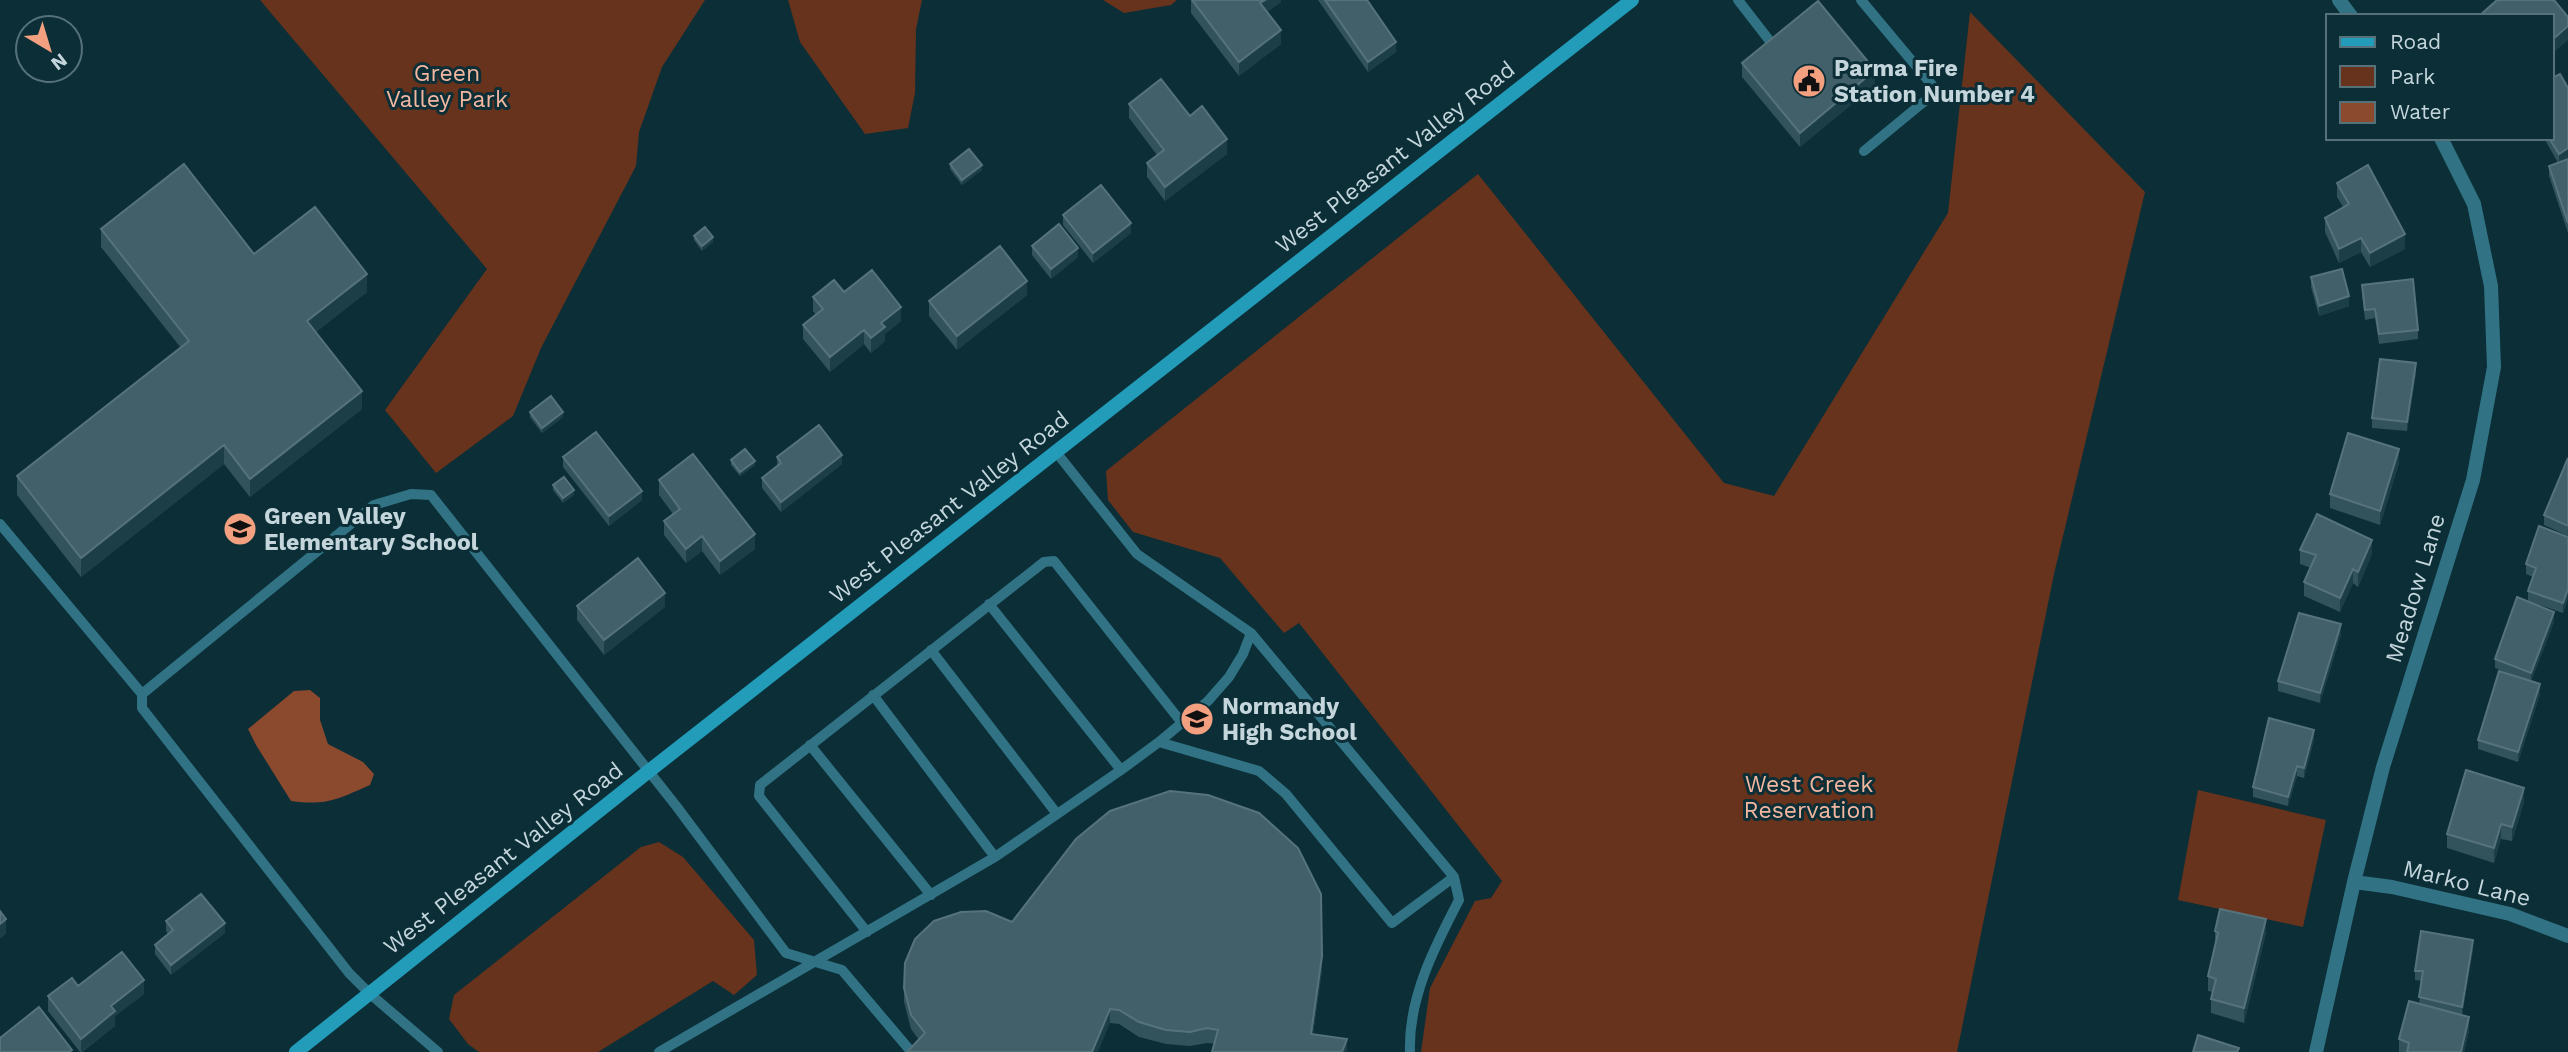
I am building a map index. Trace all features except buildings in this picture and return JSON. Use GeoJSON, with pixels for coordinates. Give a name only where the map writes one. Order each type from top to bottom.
{"type":"FeatureCollection","features":[{"type":"Feature","properties":{"kind":"main road","name":"West Pleasant Valley Road"},"geometry":{"type":"LineString","coordinates":[[296,1052],[649,771],[1632,0]]}},
{"type":"Feature","properties":{"kind":"street","name":"Meadow Lane"},"geometry":{"type":"LineString","coordinates":[[2316,1052],[2383,767],[2473,480],[2494,367],[2491,286],[2474,204],[2442,140]]}},
{"type":"Feature","properties":{"kind":"street","name":"Marko Lane"},"geometry":{"type":"LineString","coordinates":[[2354,882],[2392,887],[2510,914],[2568,936]]}},
{"type":"Feature","properties":{"kind":"lane"},"geometry":{"type":"LineString","coordinates":[[1738,0],[1776,49]]}},
{"type":"Feature","properties":{"kind":"lane"},"geometry":{"type":"LineString","coordinates":[[1861,0],[1937,90],[1864,151]]}},
{"type":"Feature","properties":{"kind":"lane"},"geometry":{"type":"LineString","coordinates":[[1056,452],[1137,554],[1251,634],[1454,877],[1459,900],[1437,943],[1417,997],[1409,1038],[1410,1052]]}},
{"type":"Feature","properties":{"kind":"lane"},"geometry":{"type":"LineString","coordinates":[[142,694],[374,505],[411,494],[431,495],[649,771],[786,953],[842,970],[908,1048]]}},
{"type":"Feature","properties":{"kind":"lane"},"geometry":{"type":"LineString","coordinates":[[0,524],[142,694],[142,708],[349,973],[438,1052]]}},
{"type":"Feature","properties":{"kind":"lane"},"geometry":{"type":"LineString","coordinates":[[867,932],[759,796],[760,785],[1044,562],[1054,561],[1182,723]]}},
{"type":"Feature","properties":{"kind":"lane"},"geometry":{"type":"LineString","coordinates":[[989,604],[1121,770]]}},
{"type":"Feature","properties":{"kind":"lane"},"geometry":{"type":"LineString","coordinates":[[659,1052],[995,857],[1121,770],[1208,701],[1229,677],[1251,634]]}},
{"type":"Feature","properties":{"kind":"lane"},"geometry":{"type":"LineString","coordinates":[[931,650],[1057,814]]}},
{"type":"Feature","properties":{"kind":"lane"},"geometry":{"type":"LineString","coordinates":[[873,695],[995,857]]}},
{"type":"Feature","properties":{"kind":"lane"},"geometry":{"type":"LineString","coordinates":[[1159,742],[1259,771],[1286,794],[1392,923],[1454,877]]}},
{"type":"Feature","properties":{"kind":"lane"},"geometry":{"type":"LineString","coordinates":[[810,745],[931,895]]}},
{"type":"Feature","properties":{"kind":"green space","name":"Green Valley Park"},"geometry":{"type":"Polygon","coordinates":[[[260,0],[705,0],[662,67],[639,132],[636,166],[541,348],[513,416],[436,473],[385,410],[487,269],[260,0]]]}},
{"type":"Feature","properties":{"kind":"green space"},"geometry":{"type":"Polygon","coordinates":[[[788,0],[922,0],[916,29],[915,93],[908,128],[865,134],[800,42],[788,0]]]}},
{"type":"Feature","properties":{"kind":"green space"},"geometry":{"type":"Polygon","coordinates":[[[1103,0],[1177,0],[1171,5],[1124,13],[1103,0]]]}},
{"type":"Feature","properties":{"kind":"green space","name":"West Creek Reservation"},"geometry":{"type":"Polygon","coordinates":[[[1970,12],[2145,192],[2054,574],[1957,1052],[1421,1052],[1430,988],[1475,901],[1491,898],[1502,881],[1299,623],[1284,633],[1220,558],[1133,532],[1108,500],[1106,471],[1478,174],[1724,483],[1774,496],[1948,213],[1970,12]]]}},
{"type":"Feature","properties":{"kind":"green space"},"geometry":{"type":"Polygon","coordinates":[[[2198,790],[2326,820],[2303,927],[2178,900],[2198,790]]]}},
{"type":"Feature","properties":{"kind":"green space"},"geometry":{"type":"Polygon","coordinates":[[[659,842],[683,857],[754,940],[757,975],[734,995],[713,981],[598,1052],[479,1052],[468,1044],[449,1019],[454,995],[641,847],[659,842]]]}},
{"type":"Feature","properties":{"kind":"water"},"geometry":{"type":"Polygon","coordinates":[[[310,690],[320,698],[320,720],[328,744],[363,762],[374,774],[370,785],[340,798],[314,803],[291,801],[248,729],[294,691],[310,690]]]}},
{"type":"Feature","properties":{"kind":"place","name":"Parma Fire Station Number 4"},"geometry":{"type":"Point","coordinates":[1809,81]}},
{"type":"Feature","properties":{"kind":"place","name":"Green Valley Elementary School"},"geometry":{"type":"Point","coordinates":[240,529]}},
{"type":"Feature","properties":{"kind":"place","name":"Normandy High School"},"geometry":{"type":"Point","coordinates":[1197,719]}}]}
